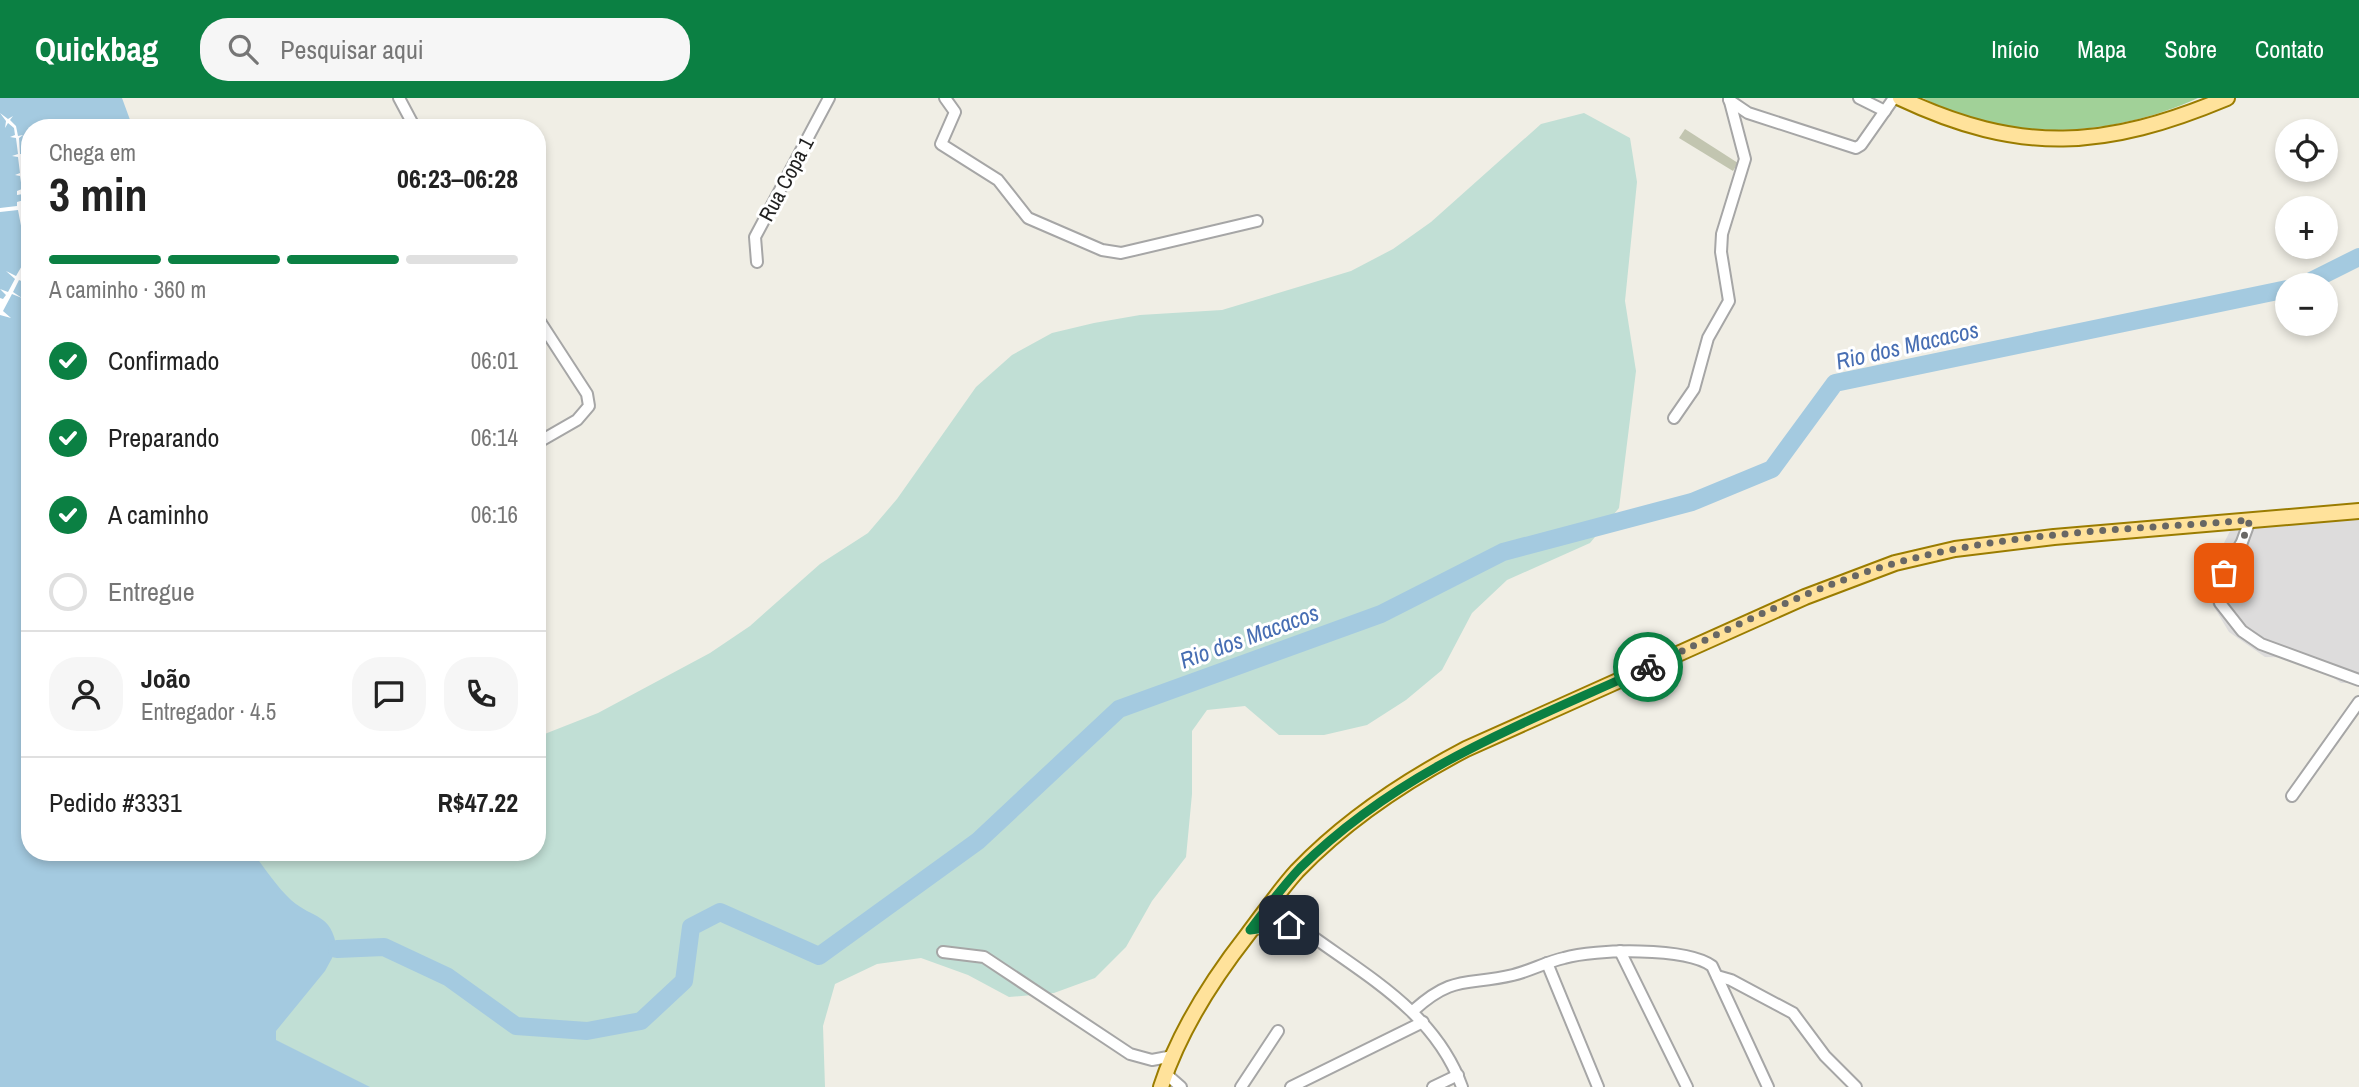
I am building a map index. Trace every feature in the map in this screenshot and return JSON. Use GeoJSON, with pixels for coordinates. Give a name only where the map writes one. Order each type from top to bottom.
{"type":"FeatureCollection","features":[{"type":"Feature","properties":{"kind":"main road"},"geometry":{"type":"LineString","coordinates":[[1900,98],[1975,128],[2021,138],[2059,141],[2136,130],[2227,98]]}},
{"type":"Feature","properties":{"kind":"main road"},"geometry":{"type":"LineString","coordinates":[[1163,1080],[1220,969],[1299,869],[1343,829],[1417,776],[1490,738],[1843,580],[1924,555],[1990,544],[2359,511]]}},
{"type":"Feature","properties":{"kind":"street"},"geometry":{"type":"LineString","coordinates":[[399,98],[410,119]]}},
{"type":"Feature","properties":{"kind":"street","name":"Rua Copa 1"},"geometry":{"type":"LineString","coordinates":[[757,262],[755,237],[828,98]]}},
{"type":"Feature","properties":{"kind":"street"},"geometry":{"type":"LineString","coordinates":[[945,98],[956,112],[941,144],[998,180],[1028,218],[1108,253],[1121,253],[1257,221]]}},
{"type":"Feature","properties":{"kind":"street"},"geometry":{"type":"LineString","coordinates":[[1859,98],[1885,111]]}},
{"type":"Feature","properties":{"kind":"street"},"geometry":{"type":"LineString","coordinates":[[1729,99],[1748,113],[1856,148],[1861,145],[1894,98]]}},
{"type":"Feature","properties":{"kind":"street"},"geometry":{"type":"LineString","coordinates":[[1674,418],[1694,389],[1708,338],[1729,301],[1721,252],[1722,234],[1745,159],[1729,99]]}},
{"type":"Feature","properties":{"kind":"street"},"geometry":{"type":"LineString","coordinates":[[546,331],[587,394],[589,406],[577,420],[546,438]]}},
{"type":"Feature","properties":{"kind":"street"},"geometry":{"type":"LineString","coordinates":[[2250,520],[2242,542],[2218,584],[2220,603],[2242,631],[2261,644],[2359,680]]}},
{"type":"Feature","properties":{"kind":"street"},"geometry":{"type":"LineString","coordinates":[[2292,796],[2359,702]]}},
{"type":"Feature","properties":{"kind":"street"},"geometry":{"type":"LineString","coordinates":[[1250,930],[1289,925],[1305,931],[1414,1010],[1440,1043],[1462,1087]]}},
{"type":"Feature","properties":{"kind":"street"},"geometry":{"type":"LineString","coordinates":[[1414,1010],[1432,994],[1454,983],[1513,975],[1581,954],[1620,951],[1696,957],[1712,966],[1768,1087]]}},
{"type":"Feature","properties":{"kind":"street"},"geometry":{"type":"LineString","coordinates":[[1620,951],[1687,1087]]}},
{"type":"Feature","properties":{"kind":"street"},"geometry":{"type":"LineString","coordinates":[[943,952],[984,957],[1130,1054],[1152,1060],[1174,1056]]}},
{"type":"Feature","properties":{"kind":"street"},"geometry":{"type":"LineString","coordinates":[[1547,963],[1598,1087]]}},
{"type":"Feature","properties":{"kind":"street"},"geometry":{"type":"LineString","coordinates":[[1717,976],[1786,1007],[1801,1021],[1825,1056],[1856,1087]]}},
{"type":"Feature","properties":{"kind":"street"},"geometry":{"type":"LineString","coordinates":[[1291,1087],[1423,1022]]}},
{"type":"Feature","properties":{"kind":"street"},"geometry":{"type":"LineString","coordinates":[[1241,1087],[1278,1031]]}},
{"type":"Feature","properties":{"kind":"street"},"geometry":{"type":"LineString","coordinates":[[1433,1087],[1458,1075]]}},
{"type":"Feature","properties":{"kind":"street"},"geometry":{"type":"LineString","coordinates":[[1163,1080],[1181,1087]]}},
{"type":"Feature","properties":{"kind":"shaded area"},"geometry":{"type":"Polygon","coordinates":[[[0,98],[122,98],[130,119],[21,119],[21,861],[259,861],[291,900],[326,923],[331,929],[337,949],[325,971],[276,1031],[276,1040],[370,1087],[0,1087],[0,98]]]}},
{"type":"Feature","properties":{"kind":"shaded area"},"geometry":{"type":"Polygon","coordinates":[[[1584,113],[1630,138],[1637,182],[1625,301],[1636,371],[1619,508],[1590,543],[1507,580],[1472,613],[1442,670],[1406,700],[1367,725],[1324,735],[1279,735],[1245,706],[1207,710],[1192,731],[1192,794],[1186,857],[1152,901],[1126,947],[1095,978],[1054,993],[1009,997],[968,975],[921,958],[877,964],[835,984],[823,1026],[825,1087],[65,1087],[210,861],[546,861],[546,733],[598,713],[710,653],[750,626],[820,564],[868,533],[897,499],[976,387],[1012,355],[1052,333],[1140,315],[1222,310],[1351,271],[1393,249],[1431,222],[1541,124],[1584,113]]]}},
{"type":"Feature","properties":{"kind":"shaded area"},"geometry":{"type":"Polygon","coordinates":[[[1685,129],[1738,163],[1733,171],[1679,138],[1685,129]]]}},
{"type":"Feature","properties":{"kind":"shaded area"},"geometry":{"type":"Polygon","coordinates":[[[2359,503],[2359,683],[2341,683],[2305,658],[2265,657],[2229,632],[2202,587],[2239,513],[2359,503]]]}},
{"type":"Feature","properties":{"kind":"green space"},"geometry":{"type":"Polygon","coordinates":[[[1923,98],[2198,98],[2131,121],[2060,130],[1990,123],[1956,113],[1923,98]]]}},
{"type":"Feature","properties":{"kind":"pier"},"geometry":{"type":"Polygon","coordinates":[[[0,113],[8,119],[13,116],[10,120],[16,126],[18,136],[21,135],[21,182],[20,176],[15,175],[20,173],[18,157],[12,156],[18,154],[16,138],[10,137],[15,135],[14,128],[8,123],[5,128],[6,121],[0,113]]]}},
{"type":"Feature","properties":{"kind":"pier"},"geometry":{"type":"Polygon","coordinates":[[[21,201],[21,226],[18,210],[0,212],[0,208],[17,206],[17,202],[21,201]]]}},
{"type":"Feature","properties":{"kind":"pier"},"geometry":{"type":"Polygon","coordinates":[[[21,267],[21,281],[19,280],[13,292],[21,298],[12,294],[3,311],[11,318],[0,315],[0,298],[3,299],[6,295],[0,289],[8,292],[15,279],[6,271],[16,276],[21,267]]]}},
{"type":"Feature","properties":{"kind":"waterway","name":"Rio dos Macacos"},"geometry":{"type":"LineString","coordinates":[[2327,273],[2359,257]]}},
{"type":"Feature","properties":{"kind":"waterway","name":"Rio dos Macacos"},"geometry":{"type":"LineString","coordinates":[[337,949],[384,947],[448,977],[516,1026],[587,1031],[641,1021],[684,981],[691,927],[720,912],[819,956],[978,841],[1119,709],[1381,614],[1503,552],[1692,502],[1772,469],[1835,383],[2275,291]]}},
{"type":"Feature","properties":{"kind":"way so far"},"geometry":{"type":"LineString","coordinates":[[1648,667],[1862,573],[1924,555],[1990,544],[2250,520],[2247,533],[2224,573]]}},
{"type":"Feature","properties":{"kind":"route"},"geometry":{"type":"LineString","coordinates":[[1289,925],[1250,930],[1299,869],[1343,829],[1383,799],[1417,776],[1466,749],[1648,667]]}}]}
